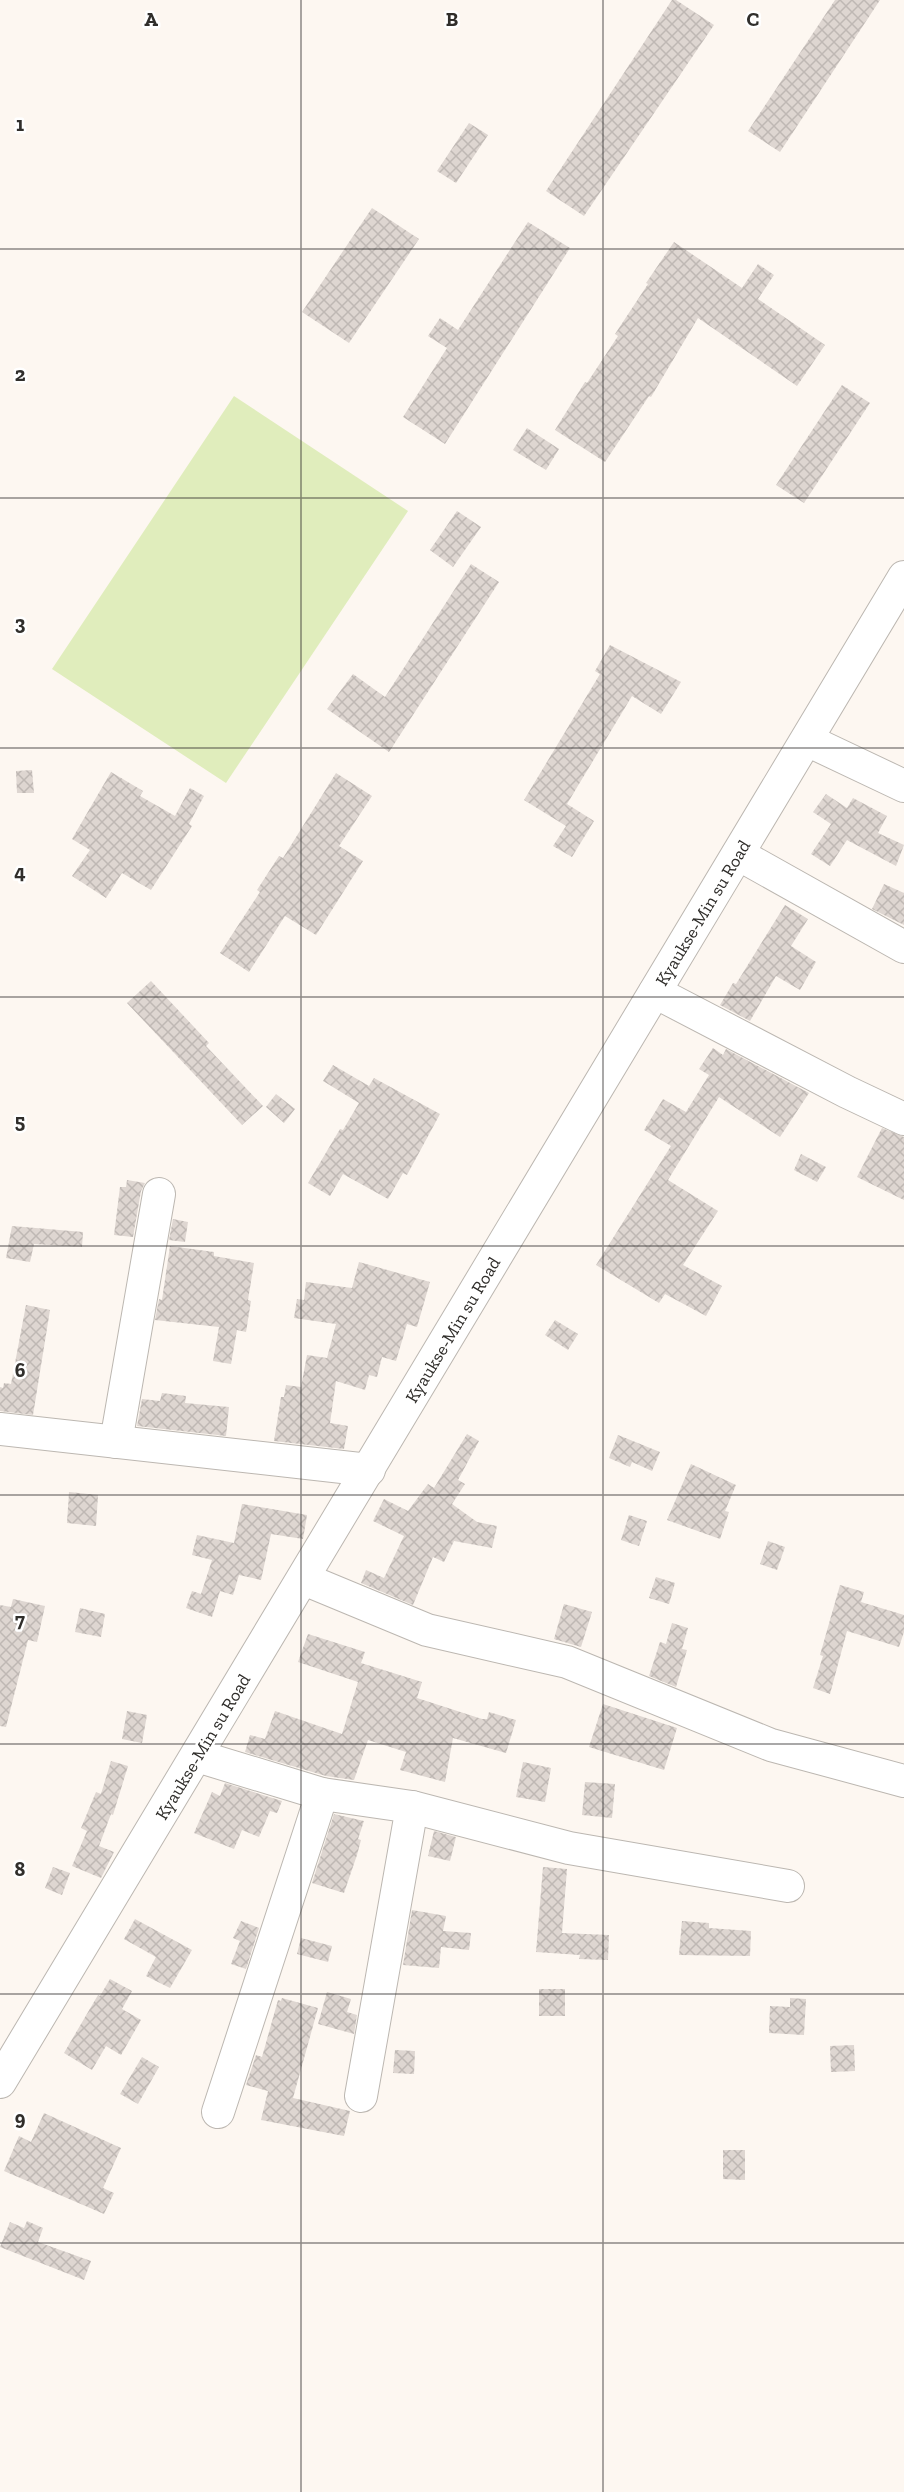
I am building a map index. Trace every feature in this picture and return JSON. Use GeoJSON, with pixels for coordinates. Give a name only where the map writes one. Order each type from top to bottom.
{"type":"FeatureCollection","features":[{"type":"Feature","properties":{"kind":"street","name":"Kyaukse-Min su Road"},"geometry":{"type":"LineString","coordinates":[[0,2082],[904,577]]}},
{"type":"Feature","properties":{"kind":"street"},"geometry":{"type":"LineString","coordinates":[[807,740],[904,786]]}},
{"type":"Feature","properties":{"kind":"street"},"geometry":{"type":"LineString","coordinates":[[738,854],[904,947]]}},
{"type":"Feature","properties":{"kind":"street"},"geometry":{"type":"LineString","coordinates":[[655,992],[847,1092],[904,1119]]}},
{"type":"Feature","properties":{"kind":"street"},"geometry":{"type":"LineString","coordinates":[[116,1442],[159,1194]]}},
{"type":"Feature","properties":{"kind":"street"},"geometry":{"type":"LineString","coordinates":[[0,1429],[369,1470]]}},
{"type":"Feature","properties":{"kind":"street"},"geometry":{"type":"LineString","coordinates":[[304,1579],[427,1630],[567,1662],[771,1745],[904,1781]]}},
{"type":"Feature","properties":{"kind":"street"},"geometry":{"type":"LineString","coordinates":[[197,1756],[322,1794],[412,1808],[569,1848],[788,1886]]}},
{"type":"Feature","properties":{"kind":"street"},"geometry":{"type":"LineString","coordinates":[[218,2112],[322,1794]]}},
{"type":"Feature","properties":{"kind":"street"},"geometry":{"type":"LineString","coordinates":[[361,2096],[412,1808]]}},
{"type":"Feature","properties":{"kind":"green space"},"geometry":{"type":"Polygon","coordinates":[[[234,396],[408,511],[226,783],[52,669],[234,396]]]}},
{"type":"Feature","properties":{"kind":"building"},"geometry":{"type":"Polygon","coordinates":[[[672,0],[676,0],[714,25],[584,216],[546,191],[672,0]]]}},
{"type":"Feature","properties":{"kind":"building"},"geometry":{"type":"Polygon","coordinates":[[[835,0],[880,0],[780,152],[748,131],[835,0]]]}},
{"type":"Feature","properties":{"kind":"building"},"geometry":{"type":"Polygon","coordinates":[[[469,123],[488,135],[456,183],[437,171],[469,123]]]}},
{"type":"Feature","properties":{"kind":"building"},"geometry":{"type":"Polygon","coordinates":[[[372,208],[419,239],[349,343],[302,312],[372,208]]]}},
{"type":"Feature","properties":{"kind":"building"},"geometry":{"type":"Polygon","coordinates":[[[528,222],[570,248],[445,444],[403,417],[447,348],[428,336],[440,318],[458,330],[528,222]]]}},
{"type":"Feature","properties":{"kind":"building"},"geometry":{"type":"Polygon","coordinates":[[[674,242],[742,288],[758,264],[774,275],[758,299],[825,345],[797,386],[698,318],[651,397],[649,396],[605,462],[555,430],[585,382],[587,383],[618,336],[615,334],[674,242]]]}},
{"type":"Feature","properties":{"kind":"building"},"geometry":{"type":"Polygon","coordinates":[[[842,385],[870,403],[804,503],[776,485],[842,385]]]}},
{"type":"Feature","properties":{"kind":"building"},"geometry":{"type":"Polygon","coordinates":[[[527,428],[559,449],[546,470],[513,450],[527,428]]]}},
{"type":"Feature","properties":{"kind":"building"},"geometry":{"type":"Polygon","coordinates":[[[457,511],[481,527],[453,567],[430,550],[457,511]]]}},
{"type":"Feature","properties":{"kind":"building"},"geometry":{"type":"Polygon","coordinates":[[[471,564],[499,582],[389,752],[327,709],[353,674],[385,697],[471,564]]]}},
{"type":"Feature","properties":{"kind":"building"},"geometry":{"type":"Polygon","coordinates":[[[610,645],[681,682],[661,714],[632,696],[567,804],[594,821],[572,857],[553,846],[566,826],[524,800],[600,674],[595,671],[610,645]]]}},
{"type":"Feature","properties":{"kind":"building"},"geometry":{"type":"Polygon","coordinates":[[[32,770],[34,793],[17,793],[16,771],[32,770]]]}},
{"type":"Feature","properties":{"kind":"building"},"geometry":{"type":"Polygon","coordinates":[[[111,772],[143,791],[140,796],[175,816],[190,788],[204,796],[189,824],[192,826],[151,890],[122,873],[106,898],[72,876],[90,850],[72,839],[111,772]]]}},
{"type":"Feature","properties":{"kind":"building"},"geometry":{"type":"Polygon","coordinates":[[[336,773],[372,796],[339,846],[363,861],[316,935],[285,916],[249,972],[220,953],[260,892],[257,890],[279,856],[283,858],[336,773]]]}},
{"type":"Feature","properties":{"kind":"building"},"geometry":{"type":"Polygon","coordinates":[[[826,794],[847,808],[853,798],[887,816],[878,833],[904,845],[896,866],[847,840],[830,866],[811,854],[831,824],[813,812],[826,794]]]}},
{"type":"Feature","properties":{"kind":"building"},"geometry":{"type":"Polygon","coordinates":[[[884,884],[904,893],[904,925],[872,909],[884,884]]]}},
{"type":"Feature","properties":{"kind":"building"},"geometry":{"type":"Polygon","coordinates":[[[785,905],[808,919],[791,946],[816,962],[800,990],[776,976],[750,1021],[720,1005],[733,983],[736,984],[785,905]]]}},
{"type":"Feature","properties":{"kind":"building"},"geometry":{"type":"Polygon","coordinates":[[[151,981],[209,1043],[206,1046],[263,1106],[242,1125],[127,1003],[151,981]]]}},
{"type":"Feature","properties":{"kind":"building"},"geometry":{"type":"Polygon","coordinates":[[[713,1048],[723,1055],[726,1049],[809,1093],[780,1137],[719,1097],[668,1180],[718,1211],[683,1265],[722,1286],[706,1316],[665,1294],[659,1303],[596,1265],[671,1146],[644,1130],[663,1099],[686,1112],[709,1075],[699,1069],[713,1048]]]}},
{"type":"Feature","properties":{"kind":"building"},"geometry":{"type":"Polygon","coordinates":[[[333,1065],[369,1086],[374,1078],[440,1114],[407,1175],[403,1173],[388,1199],[343,1174],[330,1196],[308,1183],[340,1129],[343,1130],[359,1103],[323,1081],[333,1065]]]}},
{"type":"Feature","properties":{"kind":"building"},"geometry":{"type":"Polygon","coordinates":[[[276,1094],[295,1109],[284,1123],[266,1107],[276,1094]]]}},
{"type":"Feature","properties":{"kind":"building"},"geometry":{"type":"Polygon","coordinates":[[[882,1128],[904,1137],[904,1200],[857,1177],[882,1128]]]}},
{"type":"Feature","properties":{"kind":"building"},"geometry":{"type":"Polygon","coordinates":[[[801,1154],[826,1167],[817,1182],[794,1170],[801,1154]]]}},
{"type":"Feature","properties":{"kind":"building"},"geometry":{"type":"Polygon","coordinates":[[[127,1180],[145,1183],[141,1191],[133,1237],[114,1235],[120,1187],[126,1187],[127,1180]]]}},
{"type":"Feature","properties":{"kind":"building"},"geometry":{"type":"Polygon","coordinates":[[[173,1219],[188,1222],[185,1242],[169,1240],[173,1219]]]}},
{"type":"Feature","properties":{"kind":"building"},"geometry":{"type":"Polygon","coordinates":[[[12,1226],[83,1232],[82,1247],[34,1244],[30,1262],[6,1258],[12,1226]]]}},
{"type":"Feature","properties":{"kind":"building"},"geometry":{"type":"Polygon","coordinates":[[[170,1246],[214,1252],[214,1256],[254,1263],[246,1332],[237,1330],[231,1364],[213,1361],[219,1327],[155,1320],[159,1299],[162,1300],[170,1246]]]}},
{"type":"Feature","properties":{"kind":"building"},"geometry":{"type":"Polygon","coordinates":[[[359,1262],[430,1282],[417,1327],[407,1324],[396,1361],[382,1357],[377,1377],[369,1375],[365,1390],[336,1381],[330,1423],[348,1426],[344,1449],[274,1441],[281,1397],[284,1397],[286,1385],[301,1387],[307,1355],[327,1358],[336,1324],[294,1318],[297,1299],[304,1300],[306,1282],[352,1288],[359,1262]]]}},
{"type":"Feature","properties":{"kind":"building"},"geometry":{"type":"Polygon","coordinates":[[[26,1305],[50,1310],[33,1415],[0,1411],[0,1387],[3,1388],[4,1383],[11,1384],[26,1305]]]}},
{"type":"Feature","properties":{"kind":"building"},"geometry":{"type":"Polygon","coordinates":[[[555,1320],[578,1334],[568,1350],[545,1335],[555,1320]]]}},
{"type":"Feature","properties":{"kind":"building"},"geometry":{"type":"Polygon","coordinates":[[[162,1393],[186,1396],[185,1403],[229,1407],[226,1436],[137,1426],[142,1399],[160,1401],[162,1393]]]}},
{"type":"Feature","properties":{"kind":"building"},"geometry":{"type":"Polygon","coordinates":[[[467,1434],[479,1441],[458,1480],[465,1484],[452,1504],[477,1522],[497,1526],[492,1548],[454,1541],[444,1562],[433,1557],[413,1605],[361,1583],[366,1570],[384,1578],[404,1536],[373,1521],[384,1499],[408,1511],[428,1484],[434,1488],[467,1434]]]}},
{"type":"Feature","properties":{"kind":"building"},"geometry":{"type":"Polygon","coordinates":[[[618,1435],[660,1452],[652,1471],[632,1462],[630,1467],[609,1458],[618,1435]]]}},
{"type":"Feature","properties":{"kind":"building"},"geometry":{"type":"Polygon","coordinates":[[[691,1464],[736,1485],[725,1511],[729,1512],[720,1539],[667,1520],[691,1464]]]}},
{"type":"Feature","properties":{"kind":"building"},"geometry":{"type":"Polygon","coordinates":[[[69,1492],[98,1495],[96,1526],[67,1523],[69,1492]]]}},
{"type":"Feature","properties":{"kind":"building"},"geometry":{"type":"Polygon","coordinates":[[[242,1504],[307,1515],[303,1539],[271,1534],[261,1580],[239,1575],[233,1595],[220,1591],[212,1617],[186,1608],[192,1591],[201,1594],[212,1560],[192,1555],[197,1535],[234,1543],[242,1504]]]}},
{"type":"Feature","properties":{"kind":"building"},"geometry":{"type":"Polygon","coordinates":[[[629,1515],[647,1521],[639,1546],[621,1540],[629,1515]]]}},
{"type":"Feature","properties":{"kind":"building"},"geometry":{"type":"Polygon","coordinates":[[[768,1541],[785,1547],[777,1570],[760,1564],[768,1541]]]}},
{"type":"Feature","properties":{"kind":"building"},"geometry":{"type":"Polygon","coordinates":[[[656,1577],[675,1583],[669,1604],[649,1598],[656,1577]]]}},
{"type":"Feature","properties":{"kind":"building"},"geometry":{"type":"Polygon","coordinates":[[[840,1585],[864,1592],[861,1602],[904,1615],[904,1632],[899,1647],[847,1631],[830,1694],[813,1688],[840,1585]]]}},
{"type":"Feature","properties":{"kind":"building"},"geometry":{"type":"Polygon","coordinates":[[[13,1599],[45,1606],[37,1642],[28,1640],[6,1727],[0,1726],[0,1605],[11,1607],[13,1599]]]}},
{"type":"Feature","properties":{"kind":"building"},"geometry":{"type":"Polygon","coordinates":[[[564,1604],[592,1612],[581,1647],[554,1639],[564,1604]]]}},
{"type":"Feature","properties":{"kind":"building"},"geometry":{"type":"Polygon","coordinates":[[[80,1608],[105,1614],[101,1637],[75,1632],[80,1608]]]}},
{"type":"Feature","properties":{"kind":"building"},"geometry":{"type":"Polygon","coordinates":[[[672,1623],[688,1628],[682,1649],[687,1650],[676,1687],[649,1676],[660,1642],[666,1644],[672,1623]]]}},
{"type":"Feature","properties":{"kind":"building"},"geometry":{"type":"Polygon","coordinates":[[[308,1634],[365,1652],[361,1663],[422,1682],[417,1698],[482,1719],[487,1719],[489,1712],[516,1720],[506,1753],[453,1738],[445,1782],[400,1770],[406,1752],[368,1740],[354,1780],[326,1776],[245,1752],[250,1735],[265,1739],[275,1711],[342,1734],[358,1682],[298,1662],[308,1634]]]}},
{"type":"Feature","properties":{"kind":"building"},"geometry":{"type":"Polygon","coordinates":[[[603,1704],[677,1728],[664,1770],[589,1747],[603,1704]]]}},
{"type":"Feature","properties":{"kind":"building"},"geometry":{"type":"Polygon","coordinates":[[[127,1711],[147,1715],[142,1743],[122,1739],[127,1711]]]}},
{"type":"Feature","properties":{"kind":"building"},"geometry":{"type":"Polygon","coordinates":[[[111,1761],[128,1766],[113,1815],[111,1814],[99,1846],[114,1852],[101,1878],[72,1866],[87,1831],[81,1828],[96,1792],[101,1794],[111,1761]]]}},
{"type":"Feature","properties":{"kind":"building"},"geometry":{"type":"Polygon","coordinates":[[[523,1762],[551,1768],[545,1802],[516,1797],[523,1762]]]}},
{"type":"Feature","properties":{"kind":"building"},"geometry":{"type":"Polygon","coordinates":[[[585,1782],[615,1784],[612,1818],[582,1815],[585,1782]]]}},
{"type":"Feature","properties":{"kind":"building"},"geometry":{"type":"Polygon","coordinates":[[[225,1783],[282,1801],[277,1813],[270,1811],[259,1837],[242,1830],[234,1849],[194,1833],[212,1792],[220,1796],[225,1783]]]}},
{"type":"Feature","properties":{"kind":"building"},"geometry":{"type":"Polygon","coordinates":[[[334,1814],[364,1821],[358,1839],[361,1840],[357,1855],[344,1893],[312,1883],[334,1814]]]}},
{"type":"Feature","properties":{"kind":"building"},"geometry":{"type":"Polygon","coordinates":[[[434,1831],[456,1837],[450,1861],[428,1856],[434,1831]]]}},
{"type":"Feature","properties":{"kind":"building"},"geometry":{"type":"Polygon","coordinates":[[[53,1867],[70,1873],[62,1895],[45,1888],[53,1867]]]}},
{"type":"Feature","properties":{"kind":"building"},"geometry":{"type":"Polygon","coordinates":[[[543,1867],[567,1869],[562,1933],[609,1935],[608,1960],[579,1959],[580,1955],[536,1952],[543,1867]]]}},
{"type":"Feature","properties":{"kind":"building"},"geometry":{"type":"Polygon","coordinates":[[[412,1910],[446,1916],[443,1931],[471,1933],[469,1950],[441,1947],[439,1968],[403,1965],[412,1910]]]}},
{"type":"Feature","properties":{"kind":"building"},"geometry":{"type":"Polygon","coordinates":[[[135,1919],[192,1950],[170,1988],[146,1976],[156,1957],[124,1939],[135,1919]]]}},
{"type":"Feature","properties":{"kind":"building"},"geometry":{"type":"Polygon","coordinates":[[[241,1921],[259,1928],[246,1969],[231,1964],[240,1941],[233,1938],[241,1921]]]}},
{"type":"Feature","properties":{"kind":"building"},"geometry":{"type":"Polygon","coordinates":[[[682,1921],[709,1923],[709,1928],[751,1931],[750,1956],[679,1955],[682,1921]]]}},
{"type":"Feature","properties":{"kind":"building"},"geometry":{"type":"Polygon","coordinates":[[[301,1938],[332,1946],[328,1962],[297,1954],[301,1938]]]}},
{"type":"Feature","properties":{"kind":"building"},"geometry":{"type":"Polygon","coordinates":[[[110,1979],[132,1991],[122,2009],[141,2020],[121,2055],[106,2046],[92,2070],[64,2053],[110,1979]]]}},
{"type":"Feature","properties":{"kind":"building"},"geometry":{"type":"Polygon","coordinates":[[[539,1989],[565,1989],[565,2016],[539,2016],[539,1989]]]}},
{"type":"Feature","properties":{"kind":"building"},"geometry":{"type":"Polygon","coordinates":[[[327,1992],[351,1999],[347,2012],[357,2015],[354,2034],[318,2024],[327,1992]]]}},
{"type":"Feature","properties":{"kind":"building"},"geometry":{"type":"Polygon","coordinates":[[[282,1998],[318,2008],[293,2098],[350,2111],[344,2136],[261,2120],[268,2091],[246,2085],[256,2055],[262,2057],[278,2000],[281,2001],[282,1998]]]}},
{"type":"Feature","properties":{"kind":"building"},"geometry":{"type":"Polygon","coordinates":[[[790,1998],[806,1999],[804,2035],[769,2033],[770,2006],[790,2007],[790,1998]]]}},
{"type":"Feature","properties":{"kind":"building"},"geometry":{"type":"Polygon","coordinates":[[[854,2045],[855,2071],[831,2072],[830,2046],[854,2045]]]}},
{"type":"Feature","properties":{"kind":"building"},"geometry":{"type":"Polygon","coordinates":[[[395,2050],[415,2051],[414,2074],[393,2073],[395,2050]]]}},
{"type":"Feature","properties":{"kind":"building"},"geometry":{"type":"Polygon","coordinates":[[[142,2057],[159,2067],[138,2104],[120,2094],[142,2057]]]}},
{"type":"Feature","properties":{"kind":"building"},"geometry":{"type":"Polygon","coordinates":[[[44,2113],[121,2148],[103,2188],[114,2193],[104,2214],[4,2171],[19,2136],[31,2142],[44,2113]]]}},
{"type":"Feature","properties":{"kind":"building"},"geometry":{"type":"Polygon","coordinates":[[[723,2150],[745,2150],[745,2180],[723,2179],[723,2150]]]}},
{"type":"Feature","properties":{"kind":"building"},"geometry":{"type":"Polygon","coordinates":[[[27,2221],[43,2228],[38,2242],[91,2261],[84,2280],[0,2247],[10,2222],[24,2228],[27,2221]]]}}]}
